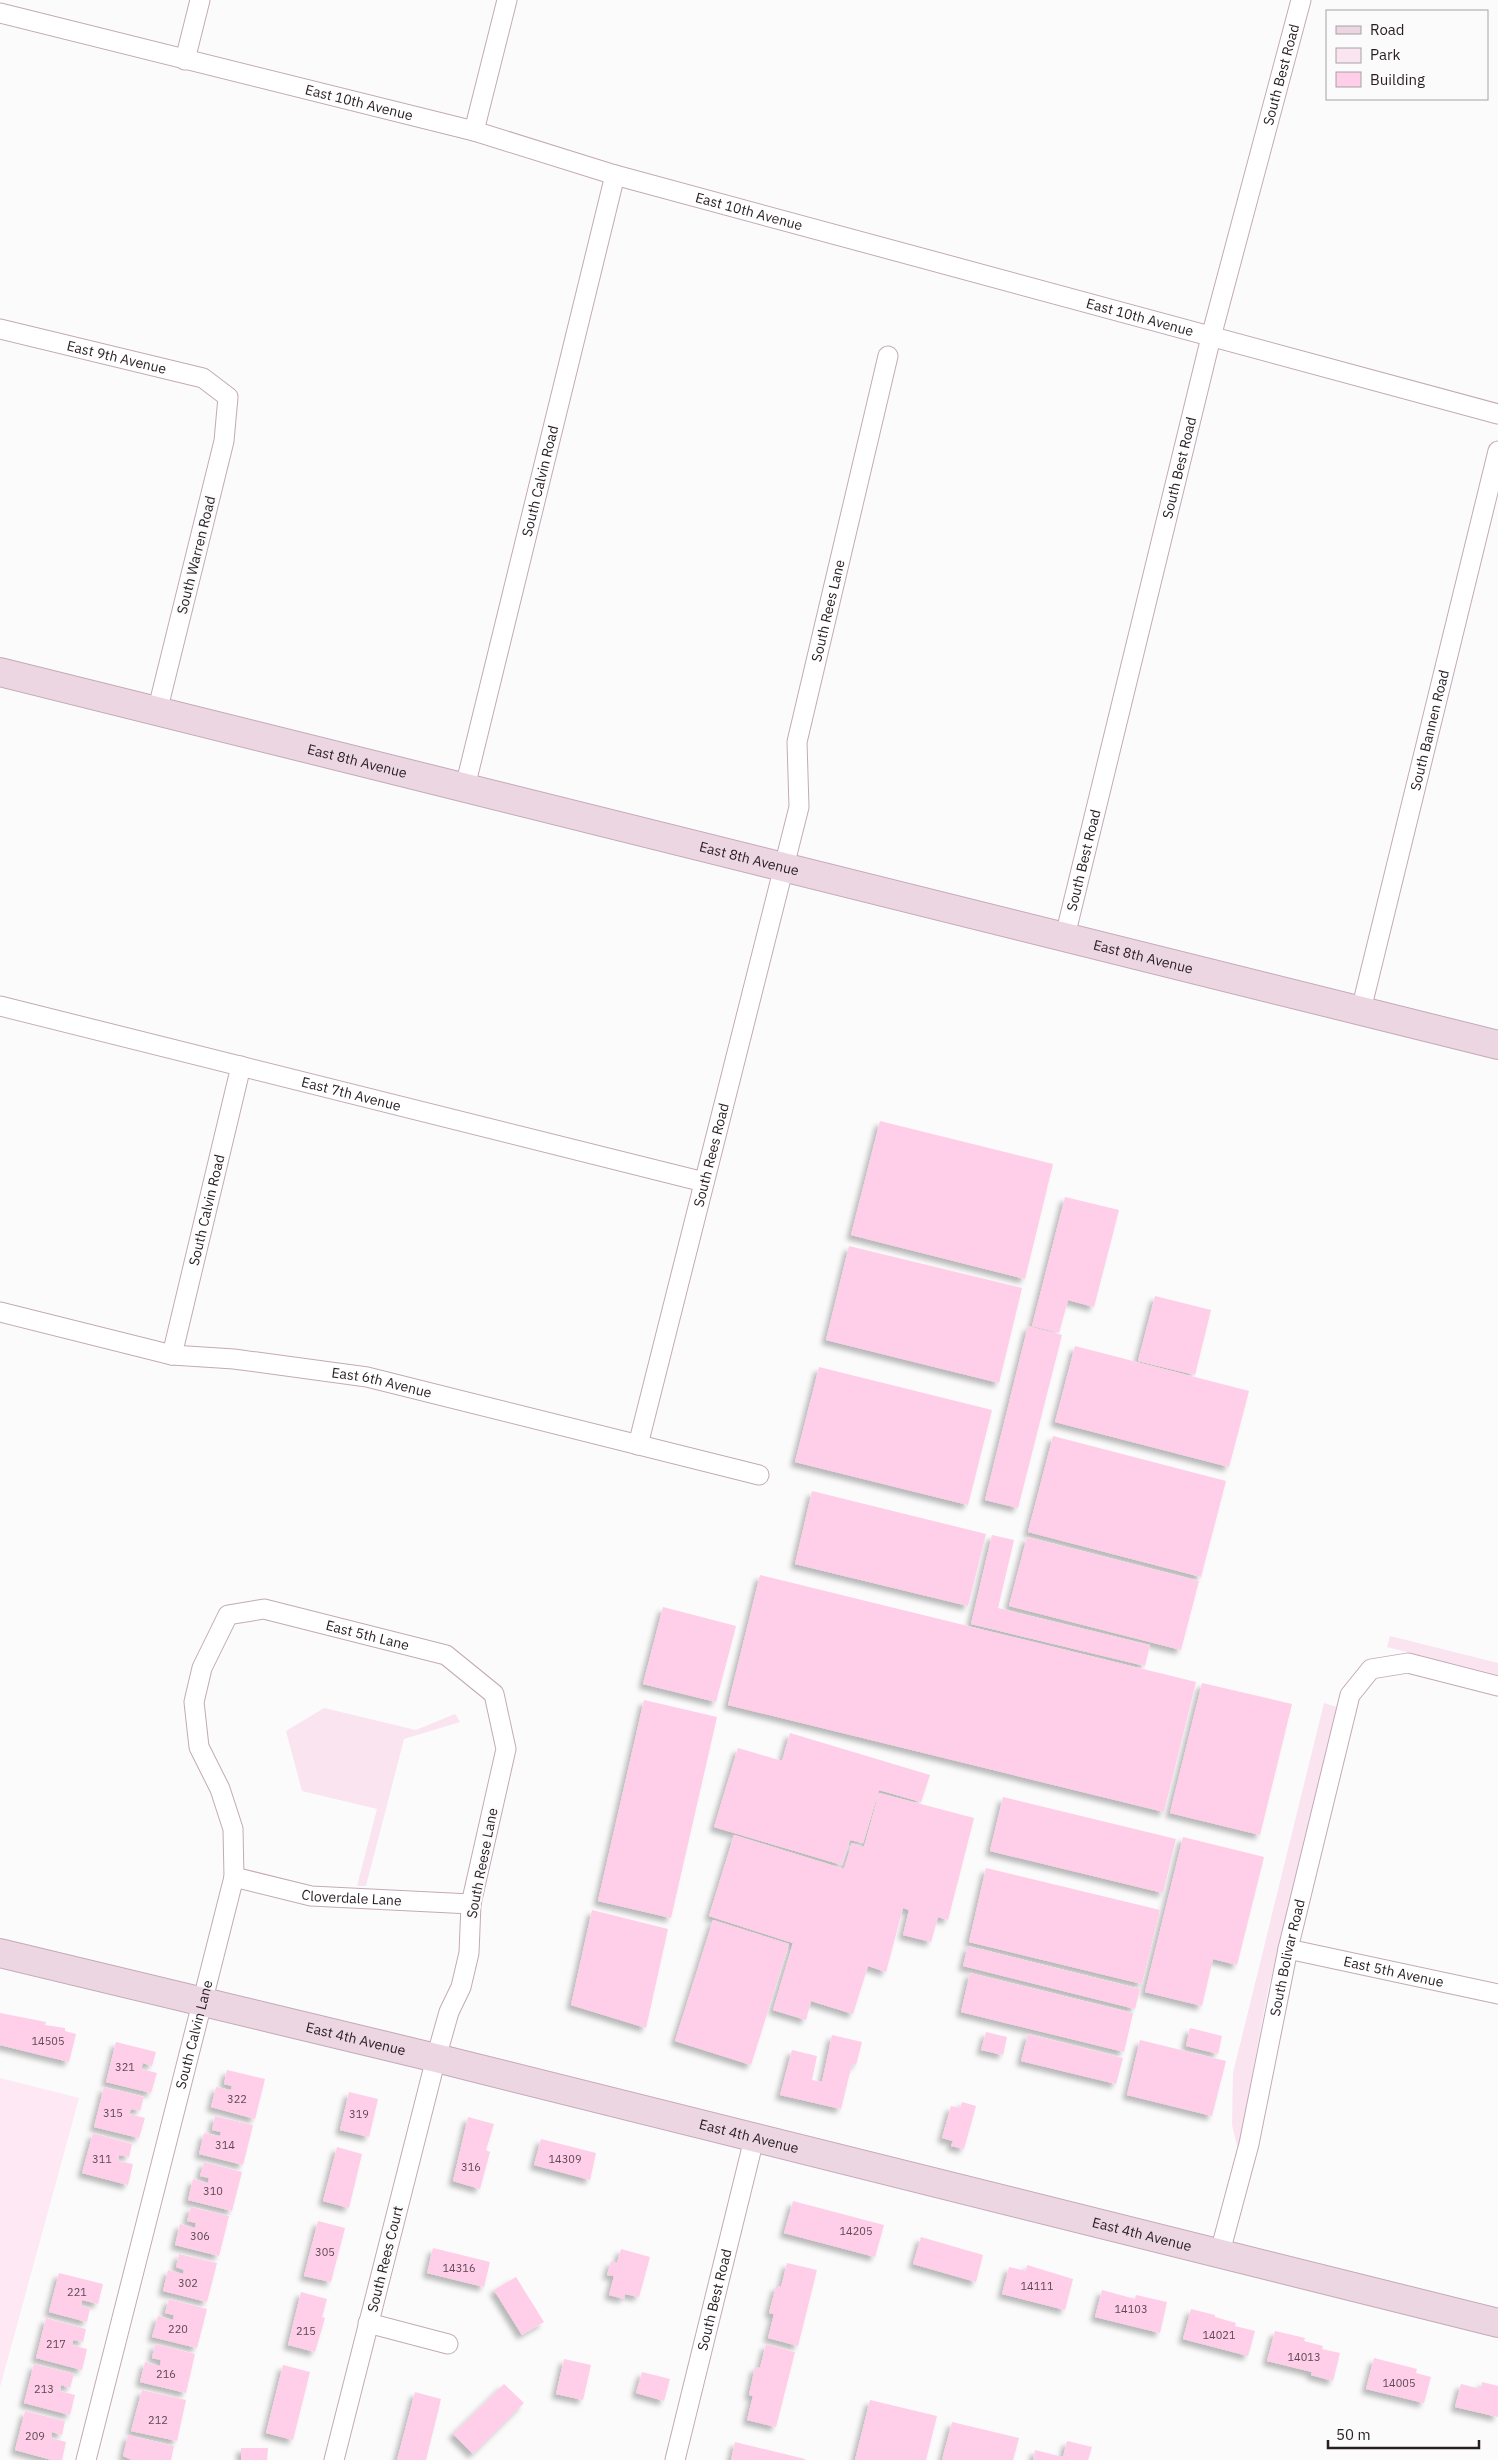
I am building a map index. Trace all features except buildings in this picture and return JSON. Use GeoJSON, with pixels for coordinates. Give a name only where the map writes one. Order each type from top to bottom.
{"type":"FeatureCollection","features":[{"type":"Feature","properties":{"kind":"street"},"geometry":{"type":"LineString","coordinates":[[185,60],[200,0]]}},
{"type":"Feature","properties":{"kind":"street"},"geometry":{"type":"LineString","coordinates":[[474,131],[507,0]]}},
{"type":"Feature","properties":{"kind":"street","name":"South Best Road"},"geometry":{"type":"LineString","coordinates":[[1065,936],[1212,337],[1301,0]]}},
{"type":"Feature","properties":{"kind":"street","name":"East 10th Avenue"},"geometry":{"type":"LineString","coordinates":[[0,13],[474,131],[615,175],[1498,414]]}},
{"type":"Feature","properties":{"kind":"street","name":"South Calvin Road"},"geometry":{"type":"LineString","coordinates":[[466,787],[615,175]]}},
{"type":"Feature","properties":{"kind":"street","name":"East 9th Avenue"},"geometry":{"type":"LineString","coordinates":[[0,329],[203,378],[228,397]]}},
{"type":"Feature","properties":{"kind":"street","name":"South Rees Lane"},"geometry":{"type":"LineString","coordinates":[[784,867],[800,807],[797,742],[888,356]]}},
{"type":"Feature","properties":{"kind":"street","name":"South Warren Road"},"geometry":{"type":"LineString","coordinates":[[157,712],[224,441],[228,397]]}},
{"type":"Feature","properties":{"kind":"street","name":"South Bannen Road"},"geometry":{"type":"LineString","coordinates":[[1361,1010],[1498,451]]}},
{"type":"Feature","properties":{"kind":"street","name":"East 8th Avenue"},"geometry":{"type":"LineString","coordinates":[[0,672],[1498,1045]]}},
{"type":"Feature","properties":{"kind":"street","name":"South Rees Road"},"geometry":{"type":"LineString","coordinates":[[638,1445],[784,867]]}},
{"type":"Feature","properties":{"kind":"street","name":"East 7th Avenue"},"geometry":{"type":"LineString","coordinates":[[0,1006],[704,1182]]}},
{"type":"Feature","properties":{"kind":"street","name":"South Calvin Road"},"geometry":{"type":"LineString","coordinates":[[172,1355],[241,1066]]}},
{"type":"Feature","properties":{"kind":"street","name":"East 6th Avenue"},"geometry":{"type":"LineString","coordinates":[[0,1312],[172,1355],[234,1358],[367,1377],[759,1475]]}},
{"type":"Feature","properties":{"kind":"street","name":"East 5th Lane"},"geometry":{"type":"LineString","coordinates":[[228,1615],[264,1609],[446,1655],[494,1694]]}},
{"type":"Feature","properties":{"kind":"street","name":"South Calvin Lane"},"geometry":{"type":"LineString","coordinates":[[86,2460],[234,1877],[233,1829],[220,1788],[199,1747],[194,1702],[202,1668],[228,1615]]}},
{"type":"Feature","properties":{"kind":"street","name":"South Bolivar Road"},"geometry":{"type":"LineString","coordinates":[[1220,2252],[1249,2144],[1288,1949],[1350,1695],[1371,1670],[1408,1663],[1498,1686]]}},
{"type":"Feature","properties":{"kind":"street","name":"South Reese Lane"},"geometry":{"type":"LineString","coordinates":[[436,2058],[449,2012],[461,1987],[469,1953],[471,1904],[506,1749],[494,1694]]}},
{"type":"Feature","properties":{"kind":"street","name":"Cloverdale Lane"},"geometry":{"type":"LineString","coordinates":[[234,1877],[311,1896],[471,1904]]}},
{"type":"Feature","properties":{"kind":"street","name":"East 5th Avenue"},"geometry":{"type":"LineString","coordinates":[[1288,1949],[1498,1994]]}},
{"type":"Feature","properties":{"kind":"street","name":"East 4th Avenue"},"geometry":{"type":"LineString","coordinates":[[0,1953],[436,2058],[754,2139],[1220,2252],[1498,2322]]}},
{"type":"Feature","properties":{"kind":"street","name":"South Rees Court"},"geometry":{"type":"LineString","coordinates":[[334,2460],[436,2058]]}},
{"type":"Feature","properties":{"kind":"street","name":"South Best Road"},"geometry":{"type":"LineString","coordinates":[[675,2460],[754,2139]]}},
{"type":"Feature","properties":{"kind":"street"},"geometry":{"type":"LineString","coordinates":[[368,2323],[448,2344]]}},
{"type":"Feature","properties":{"kind":"shaded area"},"geometry":{"type":"Polygon","coordinates":[[[0,2078],[79,2098],[0,2387],[0,2078]]]}},
{"type":"Feature","properties":{"kind":"green space"},"geometry":{"type":"Polygon","coordinates":[[[1390,1636],[1498,1663],[1498,1675],[1387,1647],[1390,1636]]]}},
{"type":"Feature","properties":{"kind":"green space"},"geometry":{"type":"Polygon","coordinates":[[[1324,1703],[1337,1707],[1268,1990],[1238,2150],[1232,2125],[1233,2073],[1324,1703]]]}},
{"type":"Feature","properties":{"kind":"green space"},"geometry":{"type":"Polygon","coordinates":[[[324,1708],[416,1730],[455,1714],[460,1722],[404,1739],[366,1886],[357,1886],[377,1809],[302,1791],[286,1731],[324,1708]]]}}]}
